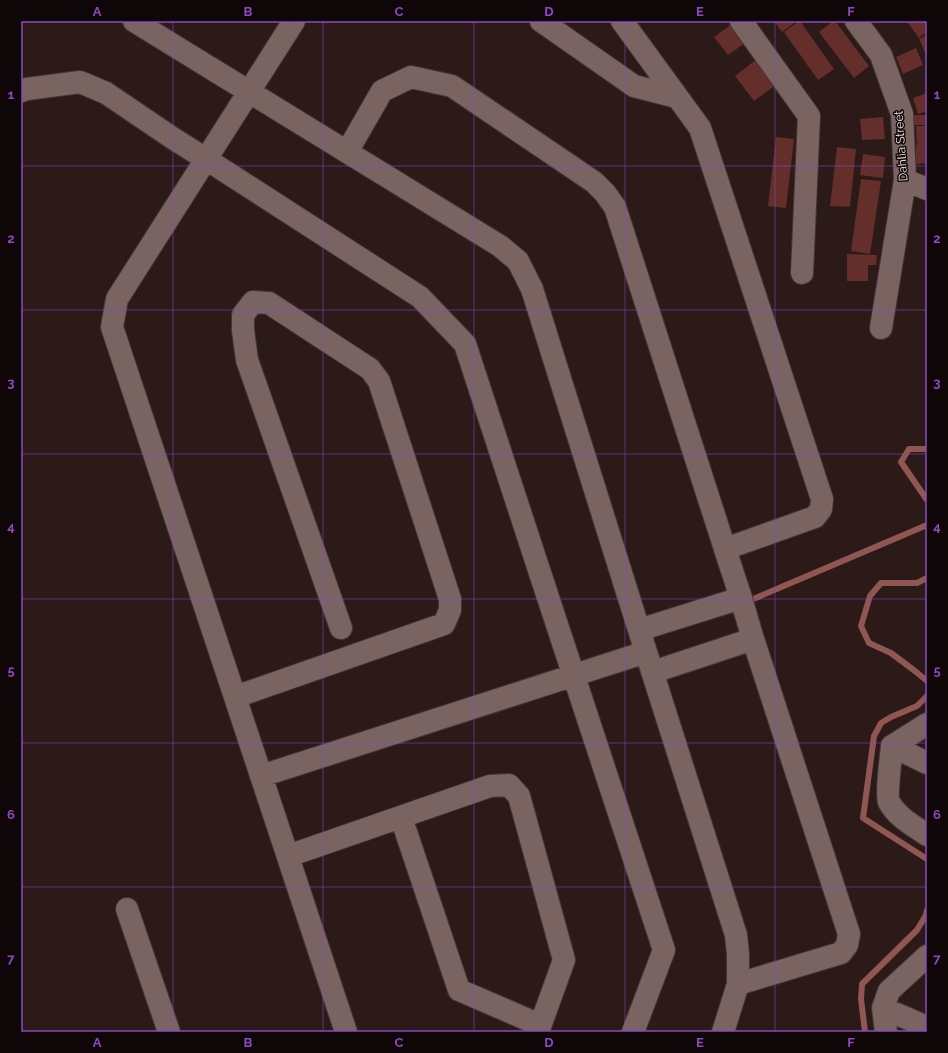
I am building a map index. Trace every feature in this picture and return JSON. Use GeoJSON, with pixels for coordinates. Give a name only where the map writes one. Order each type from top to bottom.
{"type":"FeatureCollection","features":[{"type":"Feature","properties":{"kind":"street"},"geometry":{"type":"LineString","coordinates":[[134,21],[164,29],[249,92],[500,246],[518,261],[532,289],[736,935],[738,954],[738,984],[723,1032]]}},
{"type":"Feature","properties":{"kind":"street"},"geometry":{"type":"LineString","coordinates":[[294,21],[117,299],[112,328],[346,1032]]}},
{"type":"Feature","properties":{"kind":"street"},"geometry":{"type":"LineString","coordinates":[[541,21],[634,86],[677,97]]}},
{"type":"Feature","properties":{"kind":"street"},"geometry":{"type":"LineString","coordinates":[[622,21],[700,128],[822,499],[821,509],[815,517],[725,549]]}},
{"type":"Feature","properties":{"kind":"street"},"geometry":{"type":"LineString","coordinates":[[741,21],[809,116],[802,273]]}},
{"type":"Feature","properties":{"kind":"street","name":"Dahlia Street"},"geometry":{"type":"LineString","coordinates":[[856,21],[881,55],[902,114],[906,180],[881,328]]}},
{"type":"Feature","properties":{"kind":"street"},"geometry":{"type":"LineString","coordinates":[[347,152],[382,91],[411,77],[452,86],[594,182],[605,193],[615,207],[848,934],[847,945],[841,953],[738,984]]}},
{"type":"Feature","properties":{"kind":"street"},"geometry":{"type":"LineString","coordinates":[[21,91],[80,82],[106,94],[174,140],[420,297],[465,344],[664,950],[633,1032]]}},
{"type":"Feature","properties":{"kind":"street"},"geometry":{"type":"LineString","coordinates":[[906,180],[927,189]]}},
{"type":"Feature","properties":{"kind":"street"},"geometry":{"type":"LineString","coordinates":[[235,698],[444,624],[450,610],[450,599],[379,381],[370,369],[269,303],[254,302],[243,315],[243,330],[247,360],[341,628]]}},
{"type":"Feature","properties":{"kind":"street"},"geometry":{"type":"LineString","coordinates":[[640,630],[741,598]]}},
{"type":"Feature","properties":{"kind":"street"},"geometry":{"type":"LineString","coordinates":[[653,672],[753,639]]}},
{"type":"Feature","properties":{"kind":"street"},"geometry":{"type":"LineString","coordinates":[[261,776],[646,652]]}},
{"type":"Feature","properties":{"kind":"street"},"geometry":{"type":"LineString","coordinates":[[892,746],[927,724]]}},
{"type":"Feature","properties":{"kind":"street"},"geometry":{"type":"LineString","coordinates":[[892,746],[927,763]]}},
{"type":"Feature","properties":{"kind":"street"},"geometry":{"type":"LineString","coordinates":[[892,746],[888,787],[889,801],[895,810],[905,820],[927,835]]}},
{"type":"Feature","properties":{"kind":"street"},"geometry":{"type":"LineString","coordinates":[[288,856],[490,786],[509,785],[519,796],[564,960],[539,1028],[459,990],[402,817]]}},
{"type":"Feature","properties":{"kind":"street"},"geometry":{"type":"LineString","coordinates":[[127,909],[169,1032]]}},
{"type":"Feature","properties":{"kind":"street"},"geometry":{"type":"LineString","coordinates":[[886,1032],[883,1008],[889,991],[927,956]]}},
{"type":"Feature","properties":{"kind":"street"},"geometry":{"type":"LineString","coordinates":[[883,1008],[927,1027]]}},
{"type":"Feature","properties":{"kind":"building"},"geometry":{"type":"Polygon","coordinates":[[[774,21],[797,21],[782,32],[774,21]]]}},
{"type":"Feature","properties":{"kind":"building"},"geometry":{"type":"Polygon","coordinates":[[[799,21],[834,69],[818,80],[784,32],[799,21]]]}},
{"type":"Feature","properties":{"kind":"building"},"geometry":{"type":"Polygon","coordinates":[[[835,21],[869,66],[854,78],[819,32],[835,21]]]}},
{"type":"Feature","properties":{"kind":"building"},"geometry":{"type":"Polygon","coordinates":[[[911,21],[927,21],[927,32],[919,38],[908,23],[911,21]]]}},
{"type":"Feature","properties":{"kind":"building"},"geometry":{"type":"Polygon","coordinates":[[[732,24],[745,43],[728,55],[714,37],[732,24]]]}},
{"type":"Feature","properties":{"kind":"building"},"geometry":{"type":"Polygon","coordinates":[[[927,35],[927,57],[919,39],[927,35]]]}},
{"type":"Feature","properties":{"kind":"building"},"geometry":{"type":"Polygon","coordinates":[[[916,48],[923,65],[903,74],[896,57],[916,48]]]}},
{"type":"Feature","properties":{"kind":"building"},"geometry":{"type":"Polygon","coordinates":[[[757,59],[777,84],[754,101],[735,76],[757,59]]]}},
{"type":"Feature","properties":{"kind":"building"},"geometry":{"type":"Polygon","coordinates":[[[927,93],[927,111],[918,114],[913,98],[927,93]]]}},
{"type":"Feature","properties":{"kind":"building"},"geometry":{"type":"Polygon","coordinates":[[[914,115],[927,115],[927,125],[914,125],[914,115]]]}},
{"type":"Feature","properties":{"kind":"building"},"geometry":{"type":"Polygon","coordinates":[[[883,117],[885,139],[862,140],[860,119],[883,117]]]}},
{"type":"Feature","properties":{"kind":"building"},"geometry":{"type":"Polygon","coordinates":[[[916,126],[927,126],[927,163],[916,164],[916,126]]]}},
{"type":"Feature","properties":{"kind":"building"},"geometry":{"type":"Polygon","coordinates":[[[776,137],[794,139],[786,208],[768,206],[776,137]]]}},
{"type":"Feature","properties":{"kind":"building"},"geometry":{"type":"Polygon","coordinates":[[[837,147],[856,149],[850,207],[830,206],[837,147]]]}},
{"type":"Feature","properties":{"kind":"building"},"geometry":{"type":"Polygon","coordinates":[[[863,154],[885,157],[883,178],[860,175],[863,154]]]}},
{"type":"Feature","properties":{"kind":"building"},"geometry":{"type":"Polygon","coordinates":[[[861,179],[881,181],[870,254],[851,251],[861,179]]]}},
{"type":"Feature","properties":{"kind":"building"},"geometry":{"type":"Polygon","coordinates":[[[847,254],[877,255],[876,265],[868,265],[868,281],[847,281],[847,254]]]}},
{"type":"Feature","properties":{"kind":"waterway"},"geometry":{"type":"LineString","coordinates":[[927,449],[909,449],[901,462],[927,500]]}},
{"type":"Feature","properties":{"kind":"waterway"},"geometry":{"type":"LineString","coordinates":[[751,600],[927,525]]}},
{"type":"Feature","properties":{"kind":"waterway"},"geometry":{"type":"LineString","coordinates":[[927,578],[917,583],[881,583],[870,596],[861,626],[869,643],[891,653],[927,681]]}},
{"type":"Feature","properties":{"kind":"waterway"},"geometry":{"type":"LineString","coordinates":[[927,696],[917,706],[881,723],[874,736],[863,818],[927,859]]}},
{"type":"Feature","properties":{"kind":"waterway"},"geometry":{"type":"LineString","coordinates":[[865,1032],[861,999],[862,984],[917,930],[926,915],[927,910]]}}]}
